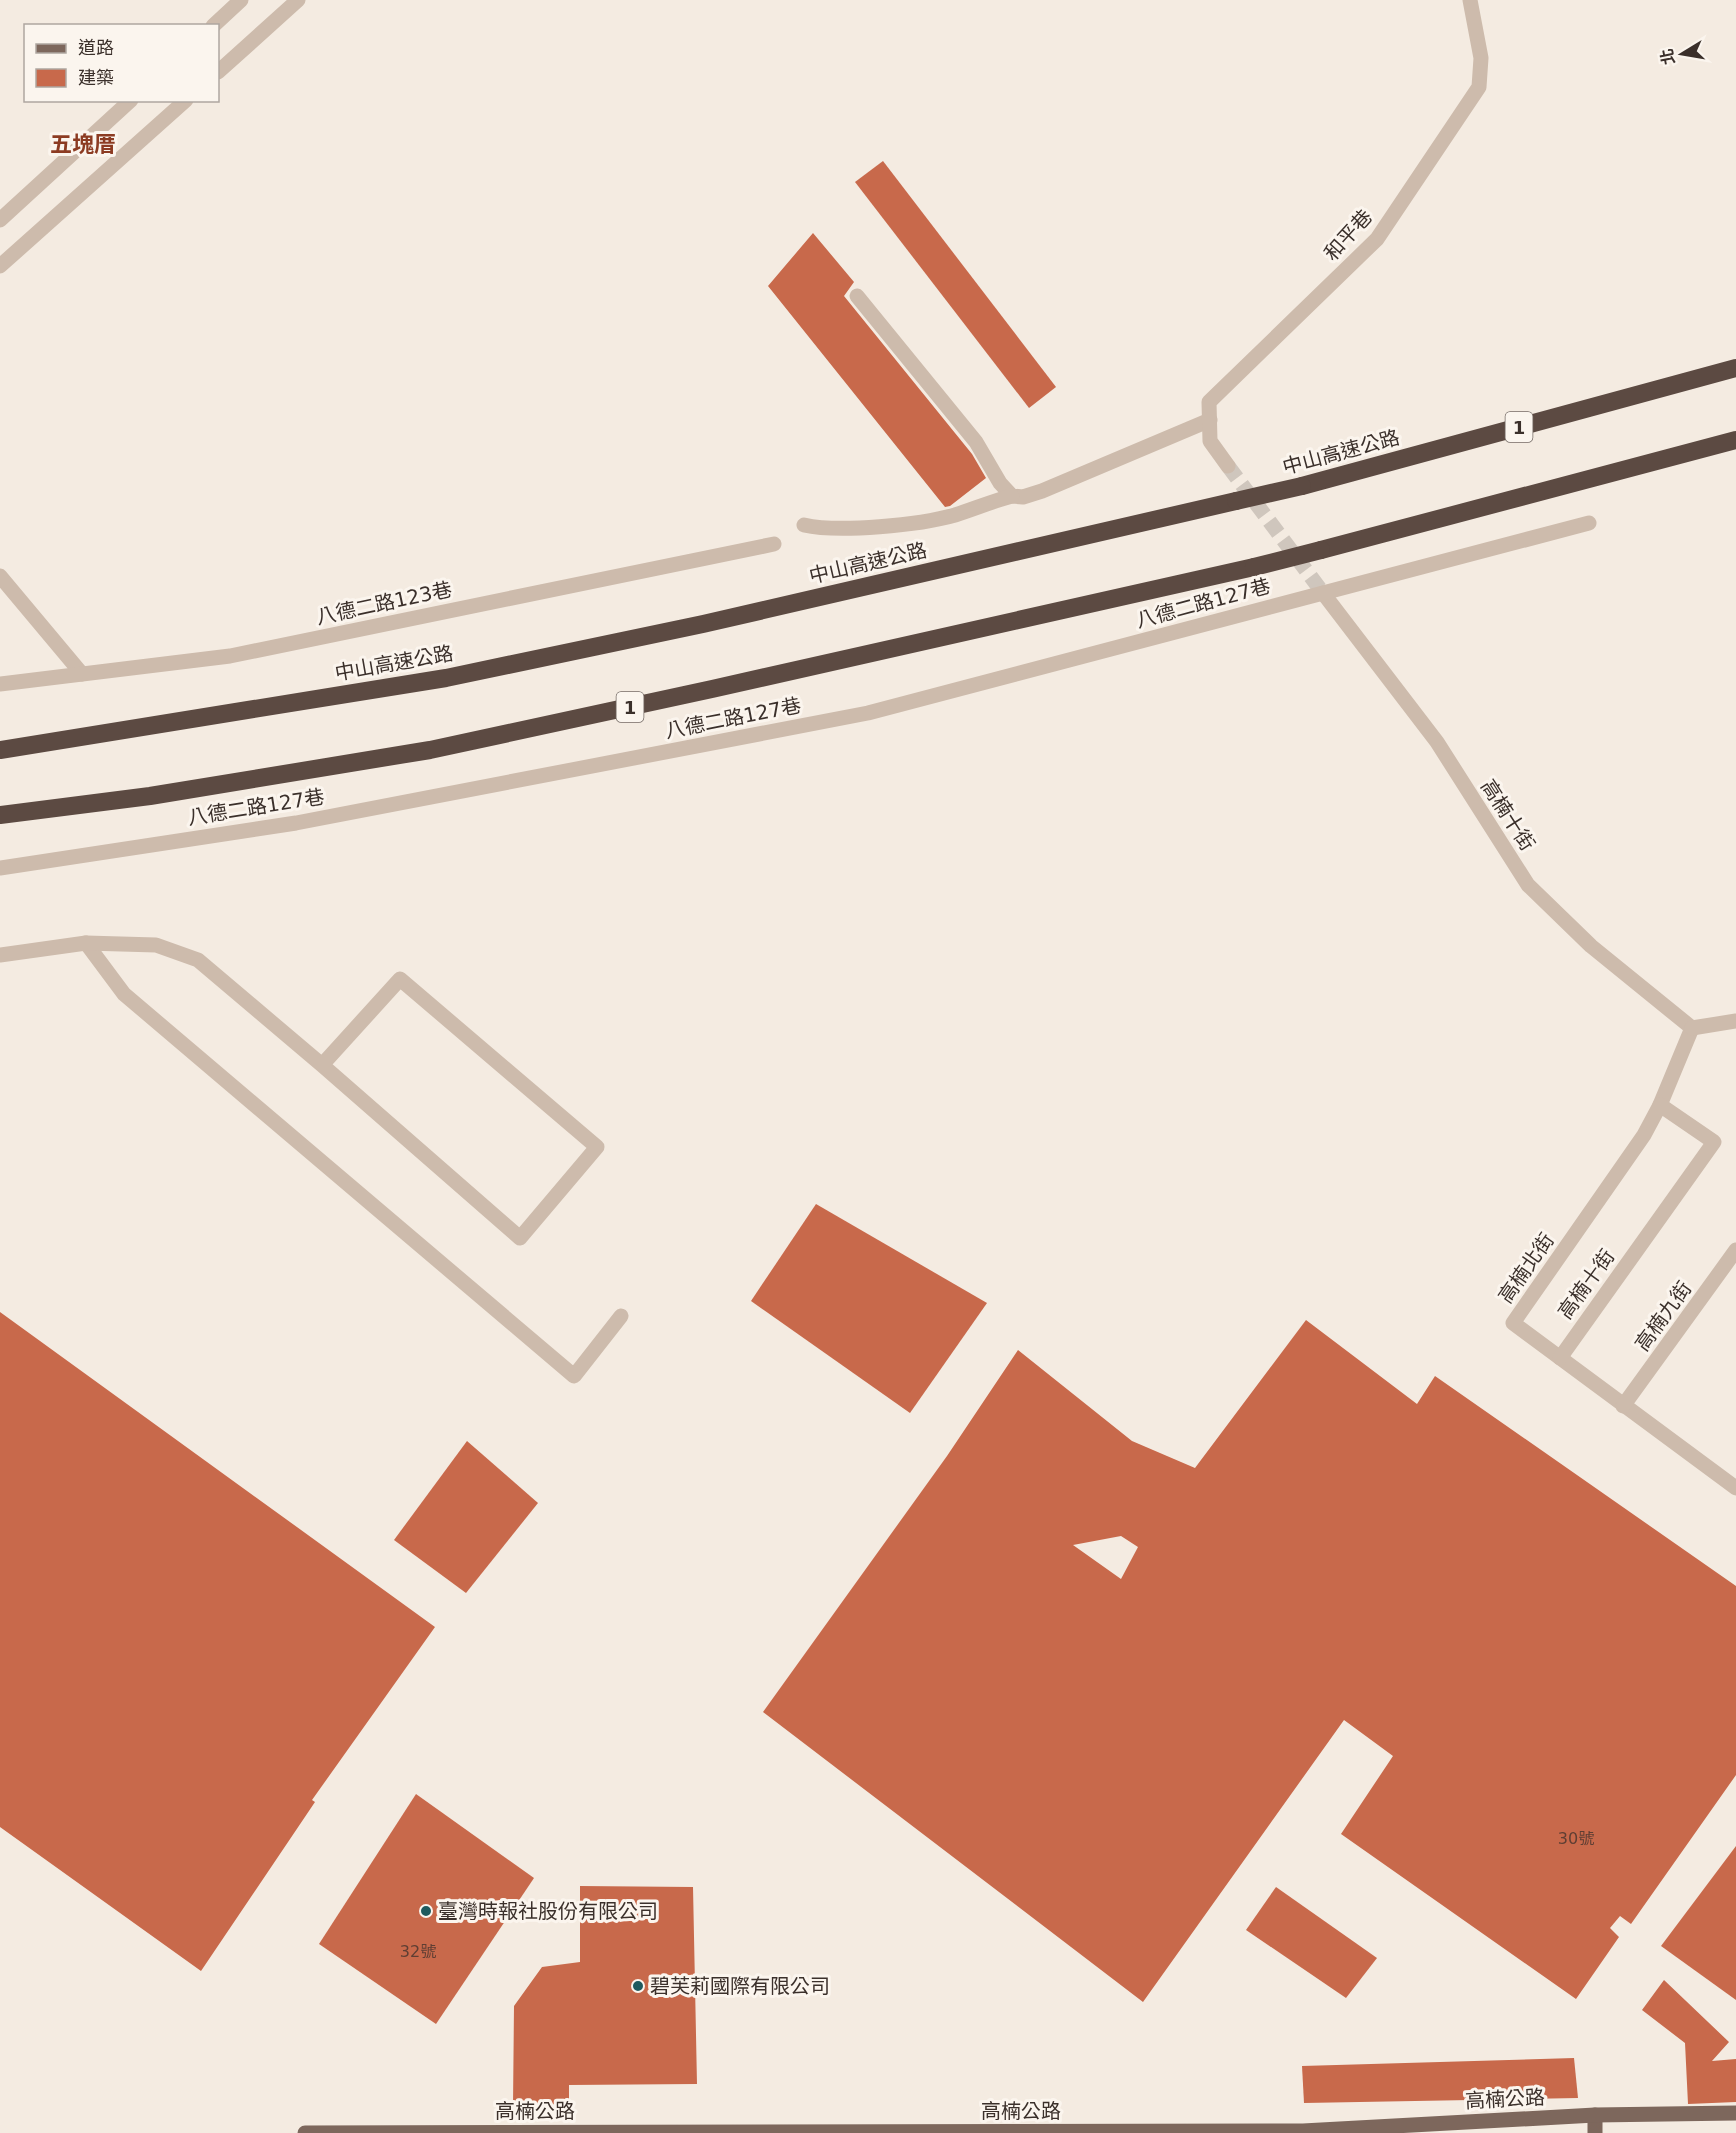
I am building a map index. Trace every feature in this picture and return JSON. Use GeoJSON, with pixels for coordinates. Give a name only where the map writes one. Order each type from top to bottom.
{"type":"FeatureCollection","features":[{"type":"Feature","properties":{"kind":"highway","name":"中山高速公路"},"geometry":{"type":"LineString","coordinates":[[0,750],[446,678],[703,624],[1302,486],[1736,368]]}},
{"type":"Feature","properties":{"kind":"highway","name":"1"},"geometry":{"type":"LineString","coordinates":[[0,815],[150,796],[430,750],[724,687],[1254,567],[1736,441]]}},
{"type":"Feature","properties":{"kind":"main road","name":"高楠公路"},"geometry":{"type":"LineString","coordinates":[[305,2133],[1253,2132],[1595,2115],[1736,2113]]}},
{"type":"Feature","properties":{"kind":"main road"},"geometry":{"type":"LineString","coordinates":[[1595,2115],[1595,2133]]}},
{"type":"Feature","properties":{"kind":"street"},"geometry":{"type":"LineString","coordinates":[[215,24],[242,0]]}},
{"type":"Feature","properties":{"kind":"street"},"geometry":{"type":"LineString","coordinates":[[219,71],[298,0]]}},
{"type":"Feature","properties":{"kind":"street","name":"和平巷"},"geometry":{"type":"LineString","coordinates":[[1228,466],[1210,441],[1209,402],[1377,239],[1479,87],[1481,58],[1470,0]]}},
{"type":"Feature","properties":{"kind":"street"},"geometry":{"type":"LineString","coordinates":[[0,220],[129,102]]}},
{"type":"Feature","properties":{"kind":"street"},"geometry":{"type":"LineString","coordinates":[[0,266],[184,102]]}},
{"type":"Feature","properties":{"kind":"street"},"geometry":{"type":"LineString","coordinates":[[857,296],[976,442],[1000,483],[1012,496]]}},
{"type":"Feature","properties":{"kind":"street"},"geometry":{"type":"LineString","coordinates":[[804,525],[819,529],[860,527],[954,515],[1012,496],[1023,497],[1042,491],[1210,420]]}},
{"type":"Feature","properties":{"kind":"street","name":"八德二路127巷"},"geometry":{"type":"LineString","coordinates":[[0,868],[296,823],[868,713],[1589,523]]}},
{"type":"Feature","properties":{"kind":"street","name":"八德二路123巷"},"geometry":{"type":"LineString","coordinates":[[0,684],[230,656],[774,544]]}},
{"type":"Feature","properties":{"kind":"street"},"geometry":{"type":"LineString","coordinates":[[0,576],[82,674]]}},
{"type":"Feature","properties":{"kind":"street","name":"高楠十街"},"geometry":{"type":"LineString","coordinates":[[1323,593],[1437,742],[1528,885],[1591,946],[1692,1028]]}},
{"type":"Feature","properties":{"kind":"street"},"geometry":{"type":"LineString","coordinates":[[0,955],[86,943],[156,945],[198,960],[520,1238],[597,1147],[400,979],[322,1065]]}},
{"type":"Feature","properties":{"kind":"street"},"geometry":{"type":"LineString","coordinates":[[86,943],[124,994],[574,1376],[621,1316]]}},
{"type":"Feature","properties":{"kind":"street"},"geometry":{"type":"LineString","coordinates":[[1692,1028],[1736,1021]]}},
{"type":"Feature","properties":{"kind":"street","name":"高楠北街"},"geometry":{"type":"LineString","coordinates":[[1692,1028],[1660,1105],[1644,1135],[1513,1323],[1736,1488]]}},
{"type":"Feature","properties":{"kind":"street","name":"高楠十街"},"geometry":{"type":"LineString","coordinates":[[1560,1358],[1714,1142],[1660,1105]]}},
{"type":"Feature","properties":{"kind":"street","name":"高楠九街"},"geometry":{"type":"LineString","coordinates":[[1623,1406],[1736,1250]]}},
{"type":"Feature","properties":{"kind":"building"},"geometry":{"type":"Polygon","coordinates":[[[883,161],[1056,387],[1029,408],[855,182],[883,161]]]}},
{"type":"Feature","properties":{"kind":"building"},"geometry":{"type":"Polygon","coordinates":[[[813,233],[854,282],[844,296],[972,454],[986,478],[950,506],[945,507],[768,286],[813,233]]]}},
{"type":"Feature","properties":{"kind":"building"},"geometry":{"type":"Polygon","coordinates":[[[816,1204],[987,1303],[910,1413],[751,1301],[816,1204]]]}},
{"type":"Feature","properties":{"kind":"building"},"geometry":{"type":"Polygon","coordinates":[[[0,1312],[435,1627],[312,1800],[315,1802],[201,1971],[0,1827],[0,1312]]]}},
{"type":"Feature","properties":{"kind":"building"},"geometry":{"type":"Polygon","coordinates":[[[1306,1320],[1417,1404],[1435,1376],[1736,1586],[1736,1775],[1631,1924],[1620,1916],[1610,1928],[1619,1937],[1576,1999],[1341,1834],[1393,1756],[1344,1720],[1143,2002],[763,1712],[947,1456],[1018,1350],[1132,1441],[1195,1468],[1306,1320]],[[1121,1536],[1073,1545],[1121,1579],[1138,1547],[1121,1536]]]}},
{"type":"Feature","properties":{"kind":"building"},"geometry":{"type":"Polygon","coordinates":[[[467,1441],[538,1503],[466,1593],[394,1540],[467,1441]]]}},
{"type":"Feature","properties":{"kind":"building","name":"臺灣時報社股份有限公司"},"geometry":{"type":"Polygon","coordinates":[[[416,1794],[534,1878],[436,2024],[319,1944],[416,1794]]]}},
{"type":"Feature","properties":{"kind":"building"},"geometry":{"type":"Polygon","coordinates":[[[1736,1846],[1736,2000],[1661,1946],[1736,1846]]]}},
{"type":"Feature","properties":{"kind":"building","name":"碧芙莉國際有限公司"},"geometry":{"type":"Polygon","coordinates":[[[580,1886],[693,1887],[697,2084],[569,2085],[569,2104],[513,2105],[514,2006],[542,1967],[580,1962],[580,1886]]]}},
{"type":"Feature","properties":{"kind":"building"},"geometry":{"type":"Polygon","coordinates":[[[1276,1887],[1377,1958],[1346,1998],[1246,1930],[1276,1887]]]}},
{"type":"Feature","properties":{"kind":"building"},"geometry":{"type":"Polygon","coordinates":[[[1664,1980],[1729,2042],[1712,2061],[1736,2059],[1736,2102],[1688,2104],[1685,2043],[1642,2010],[1664,1980]]]}},
{"type":"Feature","properties":{"kind":"building"},"geometry":{"type":"Polygon","coordinates":[[[1574,2058],[1578,2098],[1304,2103],[1302,2066],[1574,2058]]]}},
{"type":"Feature","properties":{"kind":"tunnel"},"geometry":{"type":"LineString","coordinates":[[1228,466],[1323,593]]}},
{"type":"Feature","properties":{"kind":"place","name":"臺灣時報社股份有限公司"},"geometry":{"type":"Point","coordinates":[426,1911]}},
{"type":"Feature","properties":{"kind":"place","name":"碧芙莉國際有限公司"},"geometry":{"type":"Point","coordinates":[638,1986]}},
{"type":"Feature","properties":{"kind":"district","name":"五塊厝"},"geometry":{"type":"Point","coordinates":[83,144]}}]}
